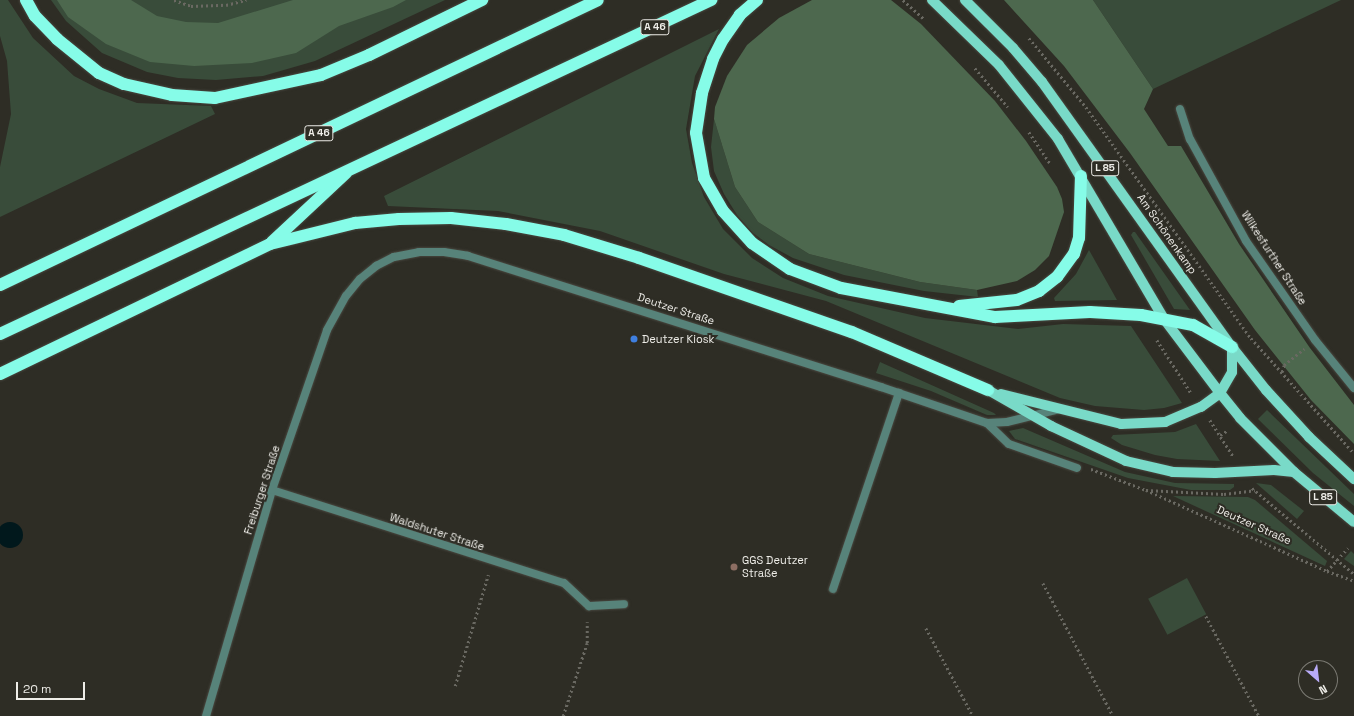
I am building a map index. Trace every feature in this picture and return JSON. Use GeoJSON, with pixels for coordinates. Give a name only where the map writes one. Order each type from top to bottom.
{"type":"FeatureCollection","features":[{"type":"Feature","properties":{"kind":"highway"},"geometry":{"type":"LineString","coordinates":[[26,0],[35,16],[57,39],[100,73],[124,84],[172,95],[215,98],[321,75],[370,55],[482,0]]}},
{"type":"Feature","properties":{"kind":"highway","name":"A 46"},"geometry":{"type":"LineString","coordinates":[[0,285],[598,0]]}},
{"type":"Feature","properties":{"kind":"highway","name":"A 46"},"geometry":{"type":"LineString","coordinates":[[0,334],[355,165],[711,0]]}},
{"type":"Feature","properties":{"kind":"highway"},"geometry":{"type":"LineString","coordinates":[[756,0],[740,15],[723,39],[713,59],[702,93],[696,132],[704,178],[723,211],[752,243],[790,269],[841,288],[995,317],[1090,312],[1141,315],[1193,326],[1232,347]]}},
{"type":"Feature","properties":{"kind":"highway"},"geometry":{"type":"LineString","coordinates":[[270,244],[355,165]]}},
{"type":"Feature","properties":{"kind":"highway"},"geometry":{"type":"LineString","coordinates":[[942,308],[1017,300],[1039,291],[1057,277],[1074,254],[1079,238],[1081,176]]}},
{"type":"Feature","properties":{"kind":"highway"},"geometry":{"type":"LineString","coordinates":[[0,374],[270,244],[315,231],[400,219],[451,218],[506,224],[564,235],[852,332],[988,390]]}},
{"type":"Feature","properties":{"kind":"main road","name":"L 85"},"geometry":{"type":"LineString","coordinates":[[932,0],[999,65],[1025,96],[1081,176],[1164,319],[1240,418],[1294,472],[1354,522]]}},
{"type":"Feature","properties":{"kind":"main road","name":"Am Schönenkamp"},"geometry":{"type":"LineString","coordinates":[[965,0],[1013,48],[1060,105],[1232,347],[1266,390],[1309,437],[1354,479]]}},
{"type":"Feature","properties":{"kind":"main road"},"geometry":{"type":"LineString","coordinates":[[988,390],[1121,424],[1165,422],[1201,407],[1220,393],[1232,372],[1232,347]]}},
{"type":"Feature","properties":{"kind":"main road"},"geometry":{"type":"LineString","coordinates":[[988,390],[1033,416],[1100,450],[1150,467],[1173,472],[1216,473],[1274,470],[1294,472]]}},
{"type":"Feature","properties":{"kind":"street","name":"Wilkesfurther Straße"},"geometry":{"type":"LineString","coordinates":[[1180,109],[1190,140],[1246,241],[1315,340],[1354,388]]}},
{"type":"Feature","properties":{"kind":"street","name":"Deutzer Straße"},"geometry":{"type":"LineString","coordinates":[[360,279],[376,266],[394,257],[419,252],[444,252],[468,256],[899,393],[987,423],[1007,422],[1060,409]]}},
{"type":"Feature","properties":{"kind":"street","name":"Freiburger Straße"},"geometry":{"type":"LineString","coordinates":[[206,716],[272,490],[327,330],[346,296],[360,279]]}},
{"type":"Feature","properties":{"kind":"street"},"geometry":{"type":"LineString","coordinates":[[833,589],[899,393]]}},
{"type":"Feature","properties":{"kind":"street","name":"Deutzer Straße"},"geometry":{"type":"LineString","coordinates":[[987,423],[1009,444],[1077,468]]}},
{"type":"Feature","properties":{"kind":"street","name":"Waldshuter Straße"},"geometry":{"type":"LineString","coordinates":[[272,490],[492,562],[564,582],[589,606]]}},
{"type":"Feature","properties":{"kind":"street"},"geometry":{"type":"LineString","coordinates":[[589,606],[624,604]]}},
{"type":"Feature","properties":{"kind":"path"},"geometry":{"type":"LineString","coordinates":[[174,0],[191,6],[226,5],[246,0]]}},
{"type":"Feature","properties":{"kind":"path"},"geometry":{"type":"LineString","coordinates":[[903,0],[926,20]]}},
{"type":"Feature","properties":{"kind":"path","name":"Am Schönenkamp"},"geometry":{"type":"LineString","coordinates":[[1024,33],[1086,106],[1230,312],[1354,453]]}},
{"type":"Feature","properties":{"kind":"path"},"geometry":{"type":"LineString","coordinates":[[974,66],[1012,111]]}},
{"type":"Feature","properties":{"kind":"path"},"geometry":{"type":"LineString","coordinates":[[1026,128],[1054,168]]}},
{"type":"Feature","properties":{"kind":"path"},"geometry":{"type":"LineString","coordinates":[[1153,334],[1194,397]]}},
{"type":"Feature","properties":{"kind":"path"},"geometry":{"type":"LineString","coordinates":[[1282,372],[1284,365],[1309,345]]}},
{"type":"Feature","properties":{"kind":"path"},"geometry":{"type":"LineString","coordinates":[[1208,417],[1236,460]]}},
{"type":"Feature","properties":{"kind":"path"},"geometry":{"type":"LineString","coordinates":[[1220,435],[1232,427]]}},
{"type":"Feature","properties":{"kind":"path","name":"Deutzer Straße"},"geometry":{"type":"LineString","coordinates":[[1146,490],[1327,571],[1354,581]]}},
{"type":"Feature","properties":{"kind":"path","name":"Deutzer Straße"},"geometry":{"type":"LineString","coordinates":[[1255,490],[1354,574]]}},
{"type":"Feature","properties":{"kind":"path"},"geometry":{"type":"LineString","coordinates":[[1327,571],[1348,548]]}},
{"type":"Feature","properties":{"kind":"path"},"geometry":{"type":"LineString","coordinates":[[455,686],[492,562]]}},
{"type":"Feature","properties":{"kind":"path"},"geometry":{"type":"LineString","coordinates":[[1043,583],[1113,716]]}},
{"type":"Feature","properties":{"kind":"path"},"geometry":{"type":"LineString","coordinates":[[563,716],[587,642],[585,636],[589,606]]}},
{"type":"Feature","properties":{"kind":"path"},"geometry":{"type":"LineString","coordinates":[[1206,616],[1259,716]]}},
{"type":"Feature","properties":{"kind":"path"},"geometry":{"type":"LineString","coordinates":[[926,628],[973,716]]}},
{"type":"Feature","properties":{"kind":"green space"},"geometry":{"type":"Polygon","coordinates":[[[0,0],[8,0],[33,38],[74,76],[99,89],[137,103],[211,106],[215,114],[0,217],[0,167],[11,114],[7,61],[0,36],[0,0]]]}},
{"type":"Feature","properties":{"kind":"green space"},"geometry":{"type":"Polygon","coordinates":[[[51,0],[445,0],[315,61],[263,76],[216,80],[178,78],[147,72],[102,53],[66,21],[51,0]]]}},
{"type":"Feature","properties":{"kind":"green space"},"geometry":{"type":"Polygon","coordinates":[[[57,0],[131,0],[157,16],[186,22],[218,23],[293,0],[406,0],[393,7],[339,26],[296,53],[252,63],[194,66],[150,62],[106,44],[68,17],[57,0]]]}},
{"type":"Feature","properties":{"kind":"green space"},"geometry":{"type":"Polygon","coordinates":[[[812,0],[891,0],[921,24],[995,101],[1026,141],[1057,187],[1062,199],[1064,212],[1049,256],[1035,270],[1017,281],[977,290],[920,282],[809,254],[758,222],[735,187],[714,119],[715,107],[727,76],[747,45],[779,18],[812,0]]]}},
{"type":"Feature","properties":{"kind":"green space"},"geometry":{"type":"Polygon","coordinates":[[[1004,0],[1093,0],[1153,89],[1144,109],[1168,146],[1181,146],[1239,244],[1310,348],[1354,405],[1354,444],[1311,400],[1255,330],[1130,153],[1064,66],[1004,0]]]}},
{"type":"Feature","properties":{"kind":"green space"},"geometry":{"type":"Polygon","coordinates":[[[1093,0],[1341,0],[1153,89],[1093,0]]]}},
{"type":"Feature","properties":{"kind":"green space"},"geometry":{"type":"Polygon","coordinates":[[[719,29],[695,76],[686,129],[692,163],[704,197],[723,229],[752,258],[783,278],[828,296],[925,318],[1018,329],[1063,324],[1131,326],[1182,403],[1164,408],[1144,410],[1095,406],[1060,398],[826,301],[724,274],[600,231],[498,211],[388,206],[384,196],[719,29]]]}},
{"type":"Feature","properties":{"kind":"green space"},"geometry":{"type":"Polygon","coordinates":[[[714,119],[735,187],[758,222],[809,254],[920,282],[977,290],[978,297],[924,291],[844,275],[793,258],[769,245],[753,233],[737,215],[724,194],[714,171],[711,147],[714,119]]]}},
{"type":"Feature","properties":{"kind":"green space"},"geometry":{"type":"Polygon","coordinates":[[[1135,232],[1190,310],[1174,309],[1131,235],[1135,232]]]}},
{"type":"Feature","properties":{"kind":"green space"},"geometry":{"type":"Polygon","coordinates":[[[1089,250],[1117,300],[1055,301],[1054,298],[1076,274],[1089,250]]]}},
{"type":"Feature","properties":{"kind":"green space"},"geometry":{"type":"Polygon","coordinates":[[[880,362],[996,415],[987,415],[931,391],[876,373],[880,362]]]}},
{"type":"Feature","properties":{"kind":"green space"},"geometry":{"type":"Polygon","coordinates":[[[1267,410],[1354,494],[1354,506],[1313,473],[1258,419],[1267,410]]]}},
{"type":"Feature","properties":{"kind":"green space"},"geometry":{"type":"Polygon","coordinates":[[[1196,424],[1220,461],[1177,459],[1155,455],[1122,445],[1111,438],[1113,435],[1175,432],[1196,424]]]}},
{"type":"Feature","properties":{"kind":"green space"},"geometry":{"type":"Polygon","coordinates":[[[1023,428],[1125,472],[1175,483],[1234,484],[1234,487],[1230,490],[1191,490],[1128,478],[1015,439],[1009,431],[1023,428]]]}},
{"type":"Feature","properties":{"kind":"green space"},"geometry":{"type":"Polygon","coordinates":[[[1256,483],[1271,485],[1304,511],[1297,519],[1256,483]]]}},
{"type":"Feature","properties":{"kind":"green space"},"geometry":{"type":"Polygon","coordinates":[[[1173,496],[1248,497],[1255,500],[1327,561],[1325,566],[1173,496]]]}},
{"type":"Feature","properties":{"kind":"green space"},"geometry":{"type":"Polygon","coordinates":[[[1351,551],[1354,554],[1354,566],[1344,559],[1351,551]]]}},
{"type":"Feature","properties":{"kind":"green space"},"geometry":{"type":"Polygon","coordinates":[[[1187,578],[1206,614],[1167,635],[1148,599],[1187,578]]]}},
{"type":"Feature","properties":{"kind":"water"},"geometry":{"type":"Polygon","coordinates":[[[10,522],[19,526],[23,535],[19,544],[10,548],[1,544],[-3,535],[1,526],[10,522]]]}},
{"type":"Feature","properties":{"kind":"place","name":"Deutzer Kiosk"},"geometry":{"type":"Point","coordinates":[634,339]}},
{"type":"Feature","properties":{"kind":"place","name":"GGS Deutzer Straße"},"geometry":{"type":"Point","coordinates":[734,567]}}]}
